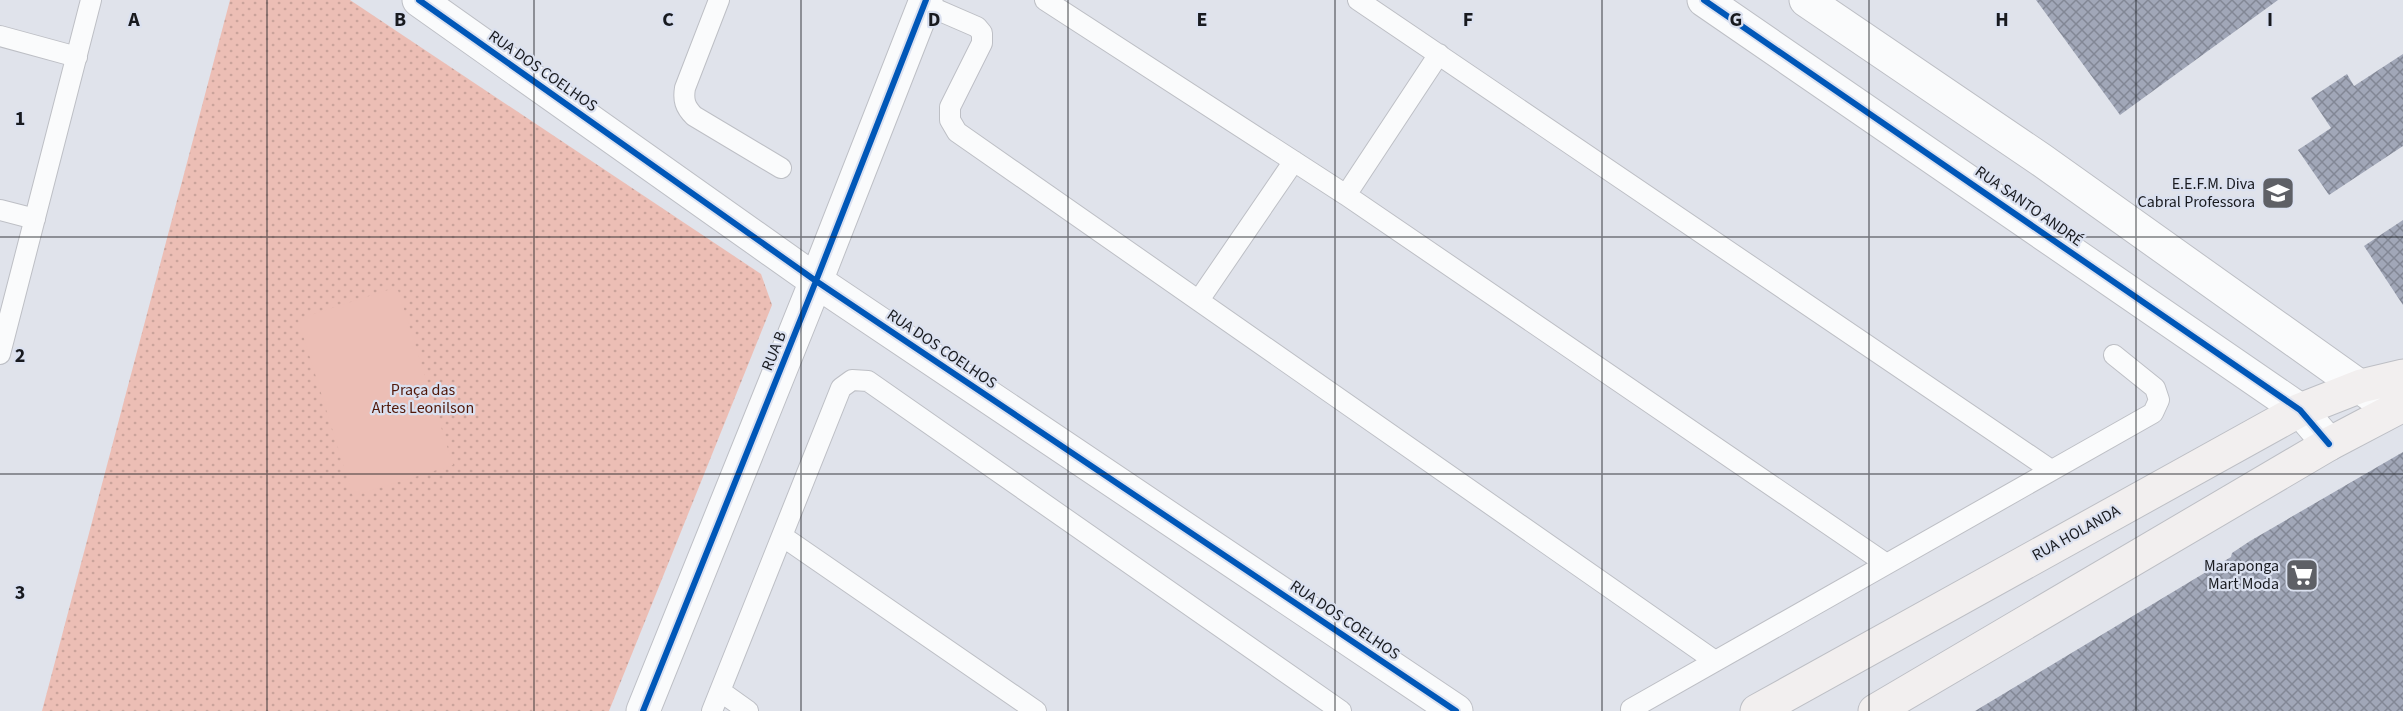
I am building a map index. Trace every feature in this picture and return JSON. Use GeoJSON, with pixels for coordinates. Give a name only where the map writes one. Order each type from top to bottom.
{"type":"FeatureCollection","features":[{"type":"Feature","properties":{"kind":"street","name":"RUA DOS COELHOS"},"geometry":{"type":"LineString","coordinates":[[418,0],[816,281],[1456,711]]}},
{"type":"Feature","properties":{"kind":"street","name":"RUA SANTO ANDRÉ"},"geometry":{"type":"LineString","coordinates":[[1704,0],[2300,410],[2329,444]]}},
{"type":"Feature","properties":{"kind":"street"},"geometry":{"type":"LineString","coordinates":[[1806,0],[2040,159],[2361,386],[2398,407]]}},
{"type":"Feature","properties":{"kind":"street","name":"RUA B"},"geometry":{"type":"LineString","coordinates":[[643,711],[816,281],[925,2]]}},
{"type":"Feature","properties":{"kind":"street","name":"RUA HOLANDA"},"geometry":{"type":"LineString","coordinates":[[1757,711],[2300,410],[2361,386],[2403,376]]}},
{"type":"Feature","properties":{"kind":"street"},"geometry":{"type":"LineString","coordinates":[[1875,711],[2329,444],[2398,407]]}},
{"type":"Feature","properties":{"kind":"lane"},"geometry":{"type":"LineString","coordinates":[[0,354],[91,0]]}},
{"type":"Feature","properties":{"kind":"lane"},"geometry":{"type":"LineString","coordinates":[[719,0],[685,88],[683,97],[686,108],[694,116],[781,168]]}},
{"type":"Feature","properties":{"kind":"lane"},"geometry":{"type":"LineString","coordinates":[[1045,0],[1346,195],[1885,563]]}},
{"type":"Feature","properties":{"kind":"lane"},"geometry":{"type":"LineString","coordinates":[[1358,0],[2051,470]]}},
{"type":"Feature","properties":{"kind":"lane"},"geometry":{"type":"LineString","coordinates":[[925,2],[976,27],[982,33],[982,43],[950,107],[950,120],[957,132],[1715,660]]}},
{"type":"Feature","properties":{"kind":"lane"},"geometry":{"type":"LineString","coordinates":[[0,36],[77,57]]}},
{"type":"Feature","properties":{"kind":"lane"},"geometry":{"type":"LineString","coordinates":[[1346,195],[1439,54]]}},
{"type":"Feature","properties":{"kind":"lane"},"geometry":{"type":"LineString","coordinates":[[1199,300],[1294,161]]}},
{"type":"Feature","properties":{"kind":"lane"},"geometry":{"type":"LineString","coordinates":[[0,210],[35,219]]}},
{"type":"Feature","properties":{"kind":"lane"},"geometry":{"type":"LineString","coordinates":[[1631,709],[2153,413],[2158,400],[2155,388],[2114,355]]}},
{"type":"Feature","properties":{"kind":"lane"},"geometry":{"type":"LineString","coordinates":[[712,711],[841,388],[852,381],[868,381],[1341,711]]}},
{"type":"Feature","properties":{"kind":"lane"},"geometry":{"type":"LineString","coordinates":[[782,536],[1036,711]]}},
{"type":"Feature","properties":{"kind":"lane"},"geometry":{"type":"LineString","coordinates":[[720,691],[748,711]]}},
{"type":"Feature","properties":{"kind":"green space","name":"Praça das Artes Leonilson"},"geometry":{"type":"Polygon","coordinates":[[[230,0],[350,0],[761,274],[772,305],[609,711],[42,711],[230,0]]]}},
{"type":"Feature","properties":{"kind":"green space"},"geometry":{"type":"Polygon","coordinates":[[[397,287],[453,465],[353,496],[298,319],[397,287]]]}},
{"type":"Feature","properties":{"kind":"building"},"geometry":{"type":"Polygon","coordinates":[[[2036,0],[2278,0],[2120,115],[2036,0]]]}},
{"type":"Feature","properties":{"kind":"building"},"geometry":{"type":"Polygon","coordinates":[[[2403,54],[2403,146],[2329,195],[2298,150],[2331,128],[2311,98],[2347,74],[2354,86],[2403,54]]]}},
{"type":"Feature","properties":{"kind":"building"},"geometry":{"type":"Polygon","coordinates":[[[2403,220],[2403,305],[2364,246],[2403,220]]]}},
{"type":"Feature","properties":{"kind":"building","name":"Maraponga Mart Moda"},"geometry":{"type":"Polygon","coordinates":[[[2403,452],[2403,711],[1975,711],[2231,557],[2232,553],[2250,541],[2403,452]]]}},
{"type":"Feature","properties":{"kind":"cycle path"},"geometry":{"type":"LineString","coordinates":[[419,0],[816,281],[1456,711]]}},
{"type":"Feature","properties":{"kind":"cycle path"},"geometry":{"type":"LineString","coordinates":[[643,711],[926,0]]}},
{"type":"Feature","properties":{"kind":"cycle path"},"geometry":{"type":"LineString","coordinates":[[1704,0],[2300,410],[2329,444]]}},
{"type":"Feature","properties":{"kind":"place","name":"E.E.F.M. Diva Cabral Professora"},"geometry":{"type":"Point","coordinates":[2278,193]}},
{"type":"Feature","properties":{"kind":"place","name":"Maraponga Mart Moda"},"geometry":{"type":"Point","coordinates":[2302,575]}}]}
